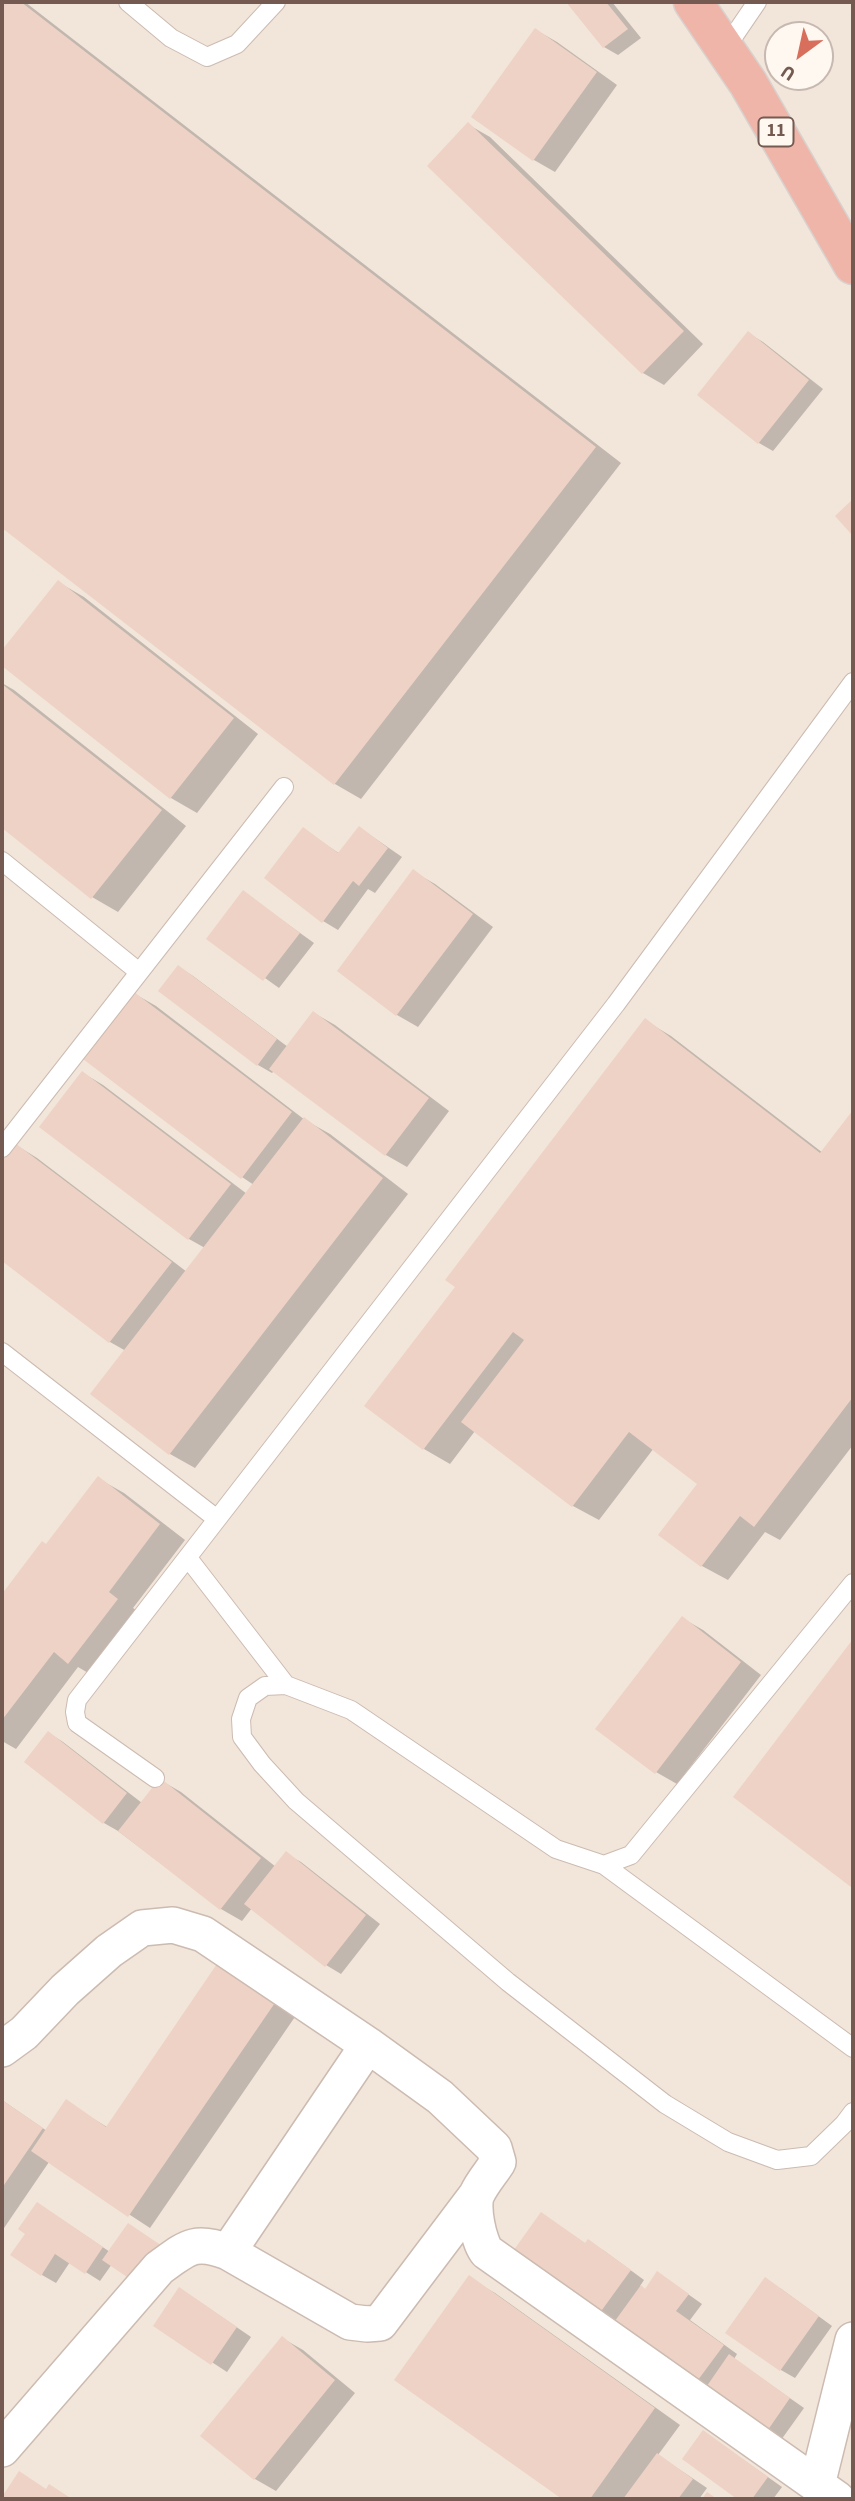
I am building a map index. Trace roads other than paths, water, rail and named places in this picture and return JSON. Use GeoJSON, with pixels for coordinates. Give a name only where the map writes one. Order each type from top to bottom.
{"type":"FeatureCollection","features":[{"type":"Feature","properties":{"kind":"highway","name":"11"},"geometry":{"type":"LineString","coordinates":[[693,2],[748,83],[853,265]]}},
{"type":"Feature","properties":{"kind":"street"},"geometry":{"type":"LineString","coordinates":[[2,2049],[24,2033],[65,1990],[108,1951],[142,1927],[173,1925],[203,1934],[440,2097],[494,2148],[498,2162],[475,2197],[380,2323],[350,2322],[229,2252],[208,2244],[187,2248],[159,2268],[2,2449]]}},
{"type":"Feature","properties":{"kind":"street"},"geometry":{"type":"LineString","coordinates":[[229,2252],[368,2045]]}},
{"type":"Feature","properties":{"kind":"street"},"geometry":{"type":"LineString","coordinates":[[475,2197],[478,2236],[487,2252],[827,2492],[853,2340]]}},
{"type":"Feature","properties":{"kind":"lane"},"geometry":{"type":"LineString","coordinates":[[128,2],[171,38],[207,57],[237,44],[276,2]]}},
{"type":"Feature","properties":{"kind":"lane"},"geometry":{"type":"LineString","coordinates":[[725,49],[757,2]]}},
{"type":"Feature","properties":{"kind":"lane"},"geometry":{"type":"LineString","coordinates":[[155,1778],[77,1723],[77,1700],[616,1004],[853,682]]}},
{"type":"Feature","properties":{"kind":"lane"},"geometry":{"type":"LineString","coordinates":[[2,1148],[284,787]]}},
{"type":"Feature","properties":{"kind":"lane"},"geometry":{"type":"LineString","coordinates":[[2,861],[139,972]]}},
{"type":"Feature","properties":{"kind":"lane"},"geometry":{"type":"LineString","coordinates":[[2,1352],[217,1519]]}},
{"type":"Feature","properties":{"kind":"lane"},"geometry":{"type":"LineString","coordinates":[[188,1558],[286,1685]]}},
{"type":"Feature","properties":{"kind":"lane"},"geometry":{"type":"LineString","coordinates":[[604,1865],[631,1855],[853,1583]]}},
{"type":"Feature","properties":{"kind":"lane"},"geometry":{"type":"LineString","coordinates":[[853,2048],[604,1865],[555,1849],[351,1710],[286,1685],[265,1686],[248,1698],[240,1719],[242,1737],[262,1764],[296,1801],[508,1982],[665,2104],[728,2142],[777,2160],[811,2156],[853,2112]]}}]}
